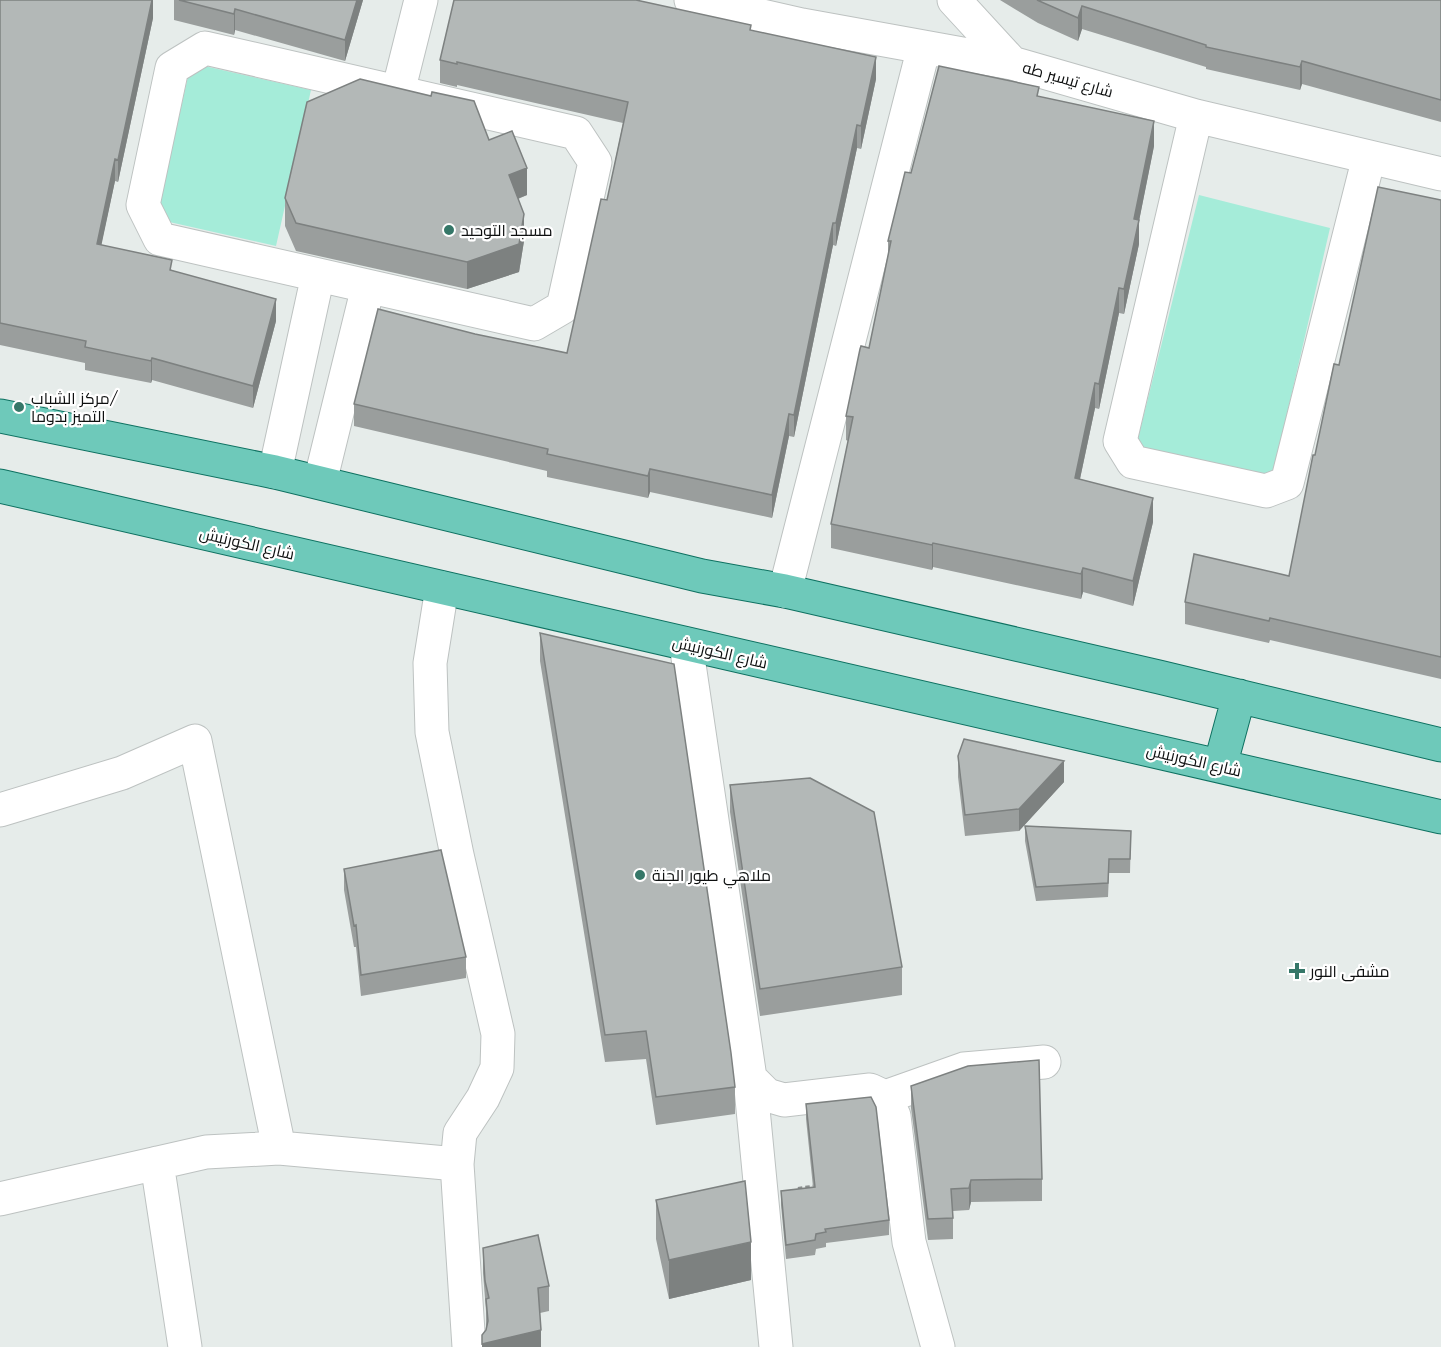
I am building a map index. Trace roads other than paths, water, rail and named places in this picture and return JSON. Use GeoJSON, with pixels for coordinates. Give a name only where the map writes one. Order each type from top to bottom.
{"type":"FeatureCollection","features":[{"type":"Feature","properties":{"kind":"main road"},"geometry":{"type":"LineString","coordinates":[[0,416],[275,472],[702,576],[785,591],[1441,745]]}},
{"type":"Feature","properties":{"kind":"main road","name":"شارع الكورنيش"},"geometry":{"type":"LineString","coordinates":[[0,486],[1441,817]]}},
{"type":"Feature","properties":{"kind":"main road"},"geometry":{"type":"LineString","coordinates":[[1220,766],[1239,696]]}},
{"type":"Feature","properties":{"kind":"street"},"geometry":{"type":"LineString","coordinates":[[398,92],[421,0]]}},
{"type":"Feature","properties":{"kind":"street","name":"شارع تيسير طه"},"geometry":{"type":"LineString","coordinates":[[691,0],[806,12],[924,47],[1012,63],[1196,116],[1441,174]]}},
{"type":"Feature","properties":{"kind":"street"},"geometry":{"type":"LineString","coordinates":[[954,0],[1012,63]]}},
{"type":"Feature","properties":{"kind":"street"},"geometry":{"type":"LineString","coordinates":[[785,591],[924,47]]}},
{"type":"Feature","properties":{"kind":"street"},"geometry":{"type":"LineString","coordinates":[[205,48],[398,92],[576,133],[595,162],[563,307],[534,324],[160,239],[142,205],[172,68],[205,48]]}},
{"type":"Feature","properties":{"kind":"street"},"geometry":{"type":"LineString","coordinates":[[1196,116],[1120,441],[1133,462],[1266,491],[1287,483],[1369,157]]}},
{"type":"Feature","properties":{"kind":"street"},"geometry":{"type":"LineString","coordinates":[[275,472],[318,275]]}},
{"type":"Feature","properties":{"kind":"street"},"geometry":{"type":"LineString","coordinates":[[320,483],[368,287]]}},
{"type":"Feature","properties":{"kind":"street"},"geometry":{"type":"LineString","coordinates":[[442,588],[430,663],[432,732],[457,855],[498,1034],[497,1068],[483,1098],[460,1133],[457,1164],[469,1347]]}},
{"type":"Feature","properties":{"kind":"street"},"geometry":{"type":"LineString","coordinates":[[686,644],[750,1078],[776,1347]]}},
{"type":"Feature","properties":{"kind":"street"},"geometry":{"type":"LineString","coordinates":[[0,810],[122,773],[195,741],[279,1149]]}},
{"type":"Feature","properties":{"kind":"street"},"geometry":{"type":"LineString","coordinates":[[750,1078],[767,1095],[784,1100],[870,1090],[885,1096],[964,1069],[1044,1062]]}},
{"type":"Feature","properties":{"kind":"street"},"geometry":{"type":"LineString","coordinates":[[885,1096],[894,1116],[909,1242],[938,1347]]}},
{"type":"Feature","properties":{"kind":"street"},"geometry":{"type":"LineString","coordinates":[[0,1199],[206,1152],[279,1149],[457,1164]]}},
{"type":"Feature","properties":{"kind":"street"},"geometry":{"type":"LineString","coordinates":[[157,1163],[185,1347]]}},
{"type":"Feature","properties":{"kind":"place","name":"مسجد التوحيد"},"geometry":{"type":"Point","coordinates":[449,230]}},
{"type":"Feature","properties":{"kind":"place","name":"مركز الشباب/ التميز بدوما"},"geometry":{"type":"Point","coordinates":[19,407]}},
{"type":"Feature","properties":{"kind":"place","name":"ملاهي طيور الجنة"},"geometry":{"type":"Point","coordinates":[640,875]}},
{"type":"Feature","properties":{"kind":"place","name":"مشفى النور"},"geometry":{"type":"Point","coordinates":[1297,971]}}]}
